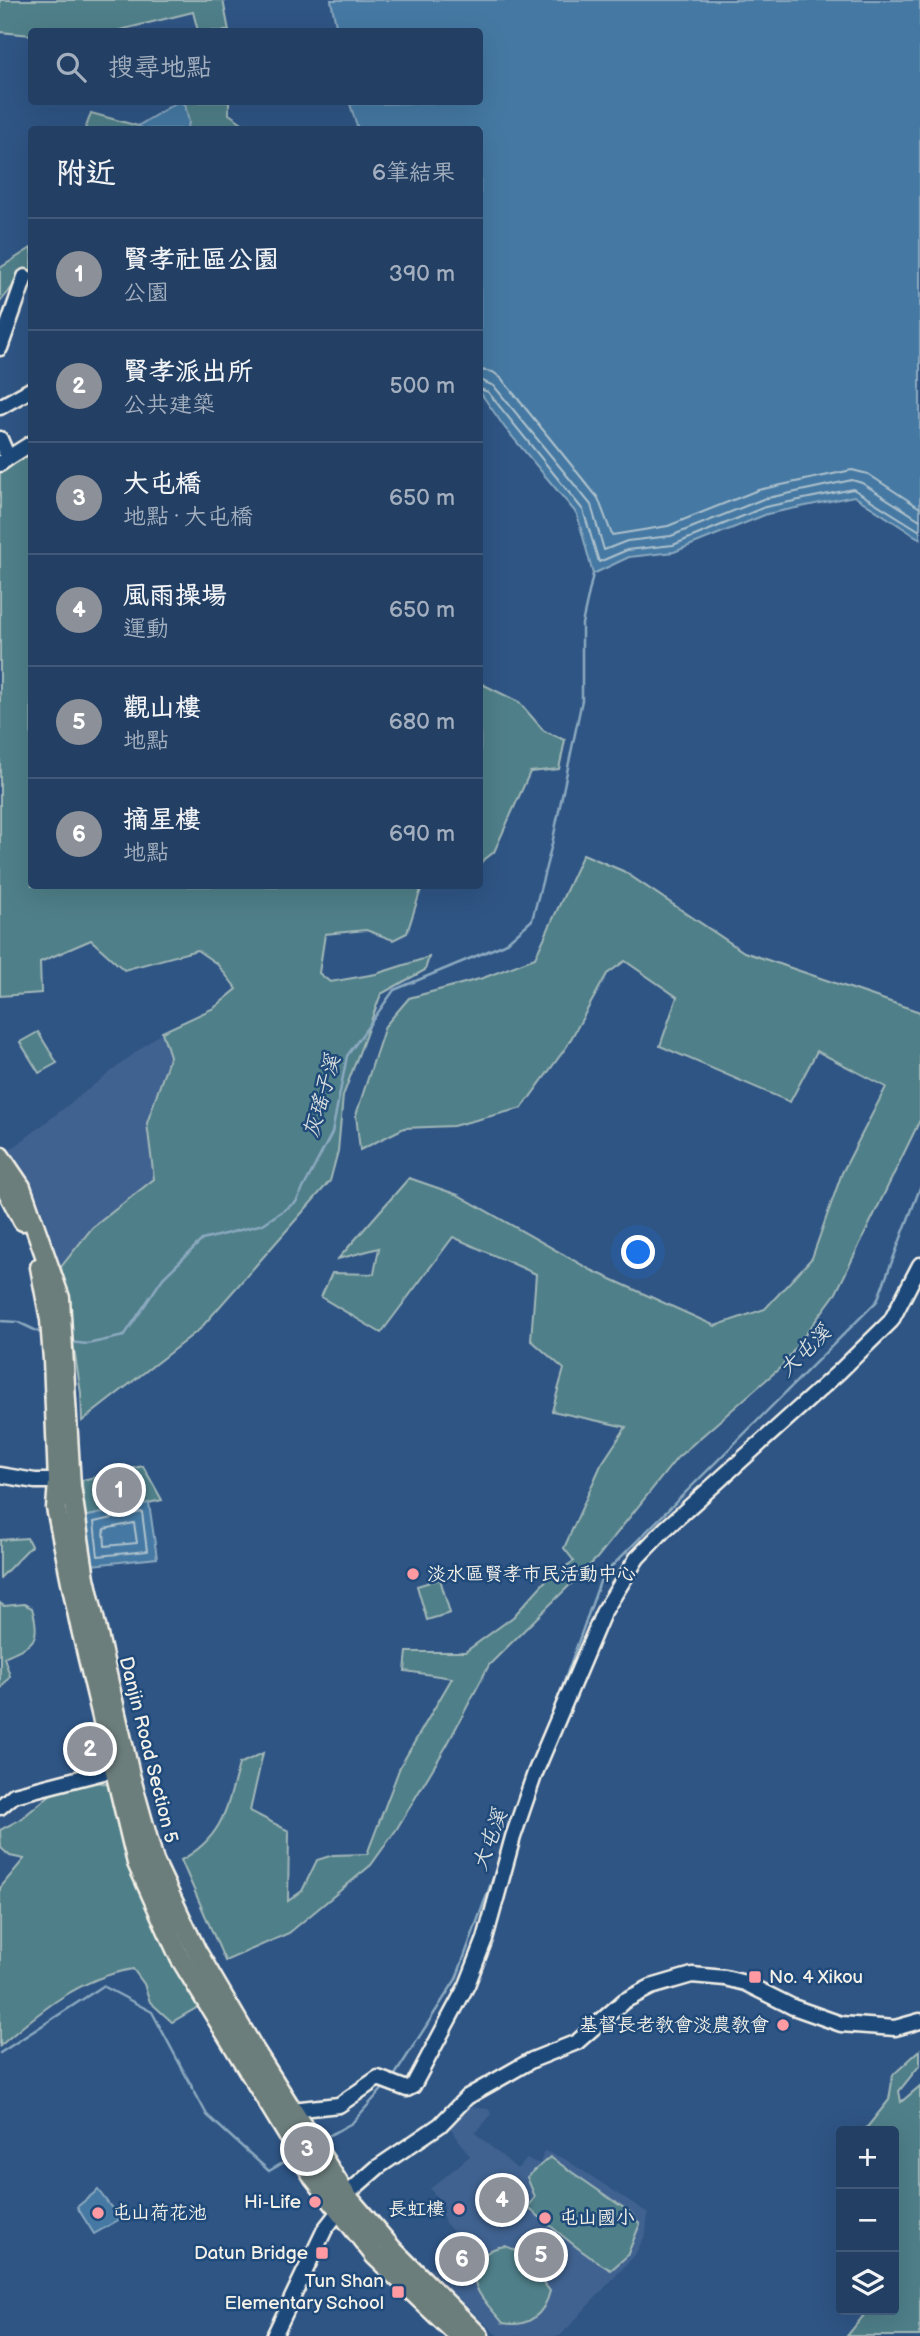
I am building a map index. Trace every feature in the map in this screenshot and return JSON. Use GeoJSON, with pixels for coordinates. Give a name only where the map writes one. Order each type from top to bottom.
{"type":"FeatureCollection","features":[{"type":"Feature","properties":{"kind":"main road"},"geometry":{"type":"LineString","coordinates":[[0,1156],[22,1187],[45,1248],[60,1298],[56,1323]]}},
{"type":"Feature","properties":{"kind":"main road"},"geometry":{"type":"LineString","coordinates":[[0,1177],[33,1243],[56,1323],[64,1482]]}},
{"type":"Feature","properties":{"kind":"main road","name":"Danjin Road Section 5"},"geometry":{"type":"LineString","coordinates":[[59,1360],[69,1435],[64,1482],[120,1767],[154,1861],[196,1950],[321,2173],[342,2203]]}},
{"type":"Feature","properties":{"kind":"main road"},"geometry":{"type":"LineString","coordinates":[[342,2203],[375,2256],[479,2336]]}},
{"type":"Feature","properties":{"kind":"main road"},"geometry":{"type":"LineString","coordinates":[[439,2307],[458,2336]]}},
{"type":"Feature","properties":{"kind":"street"},"geometry":{"type":"LineString","coordinates":[[0,348],[25,277]]}},
{"type":"Feature","properties":{"kind":"street"},"geometry":{"type":"LineString","coordinates":[[0,407],[28,391]]}},
{"type":"Feature","properties":{"kind":"street"},"geometry":{"type":"LineString","coordinates":[[0,439],[4,461],[28,446]]}},
{"type":"Feature","properties":{"kind":"street"},"geometry":{"type":"LineString","coordinates":[[292,2122],[339,2105],[378,2078],[407,2089],[413,2085],[467,1984],[485,1939],[535,1773],[590,1641],[638,1558],[665,1529],[839,1372],[891,1321],[920,1265]]}},
{"type":"Feature","properties":{"kind":"street"},"geometry":{"type":"LineString","coordinates":[[0,1475],[64,1482]]}},
{"type":"Feature","properties":{"kind":"street"},"geometry":{"type":"LineString","coordinates":[[0,1807],[14,1795],[120,1767]]}},
{"type":"Feature","properties":{"kind":"street"},"geometry":{"type":"LineString","coordinates":[[274,2336],[325,2228],[342,2203],[378,2167],[440,2125],[467,2097],[532,2060],[577,2042],[624,2001],[672,1980],[692,1975],[745,1983],[793,2007],[841,2024],[895,2028],[920,2021]]}},
{"type":"Feature","properties":{"kind":"shaded area"},"geometry":{"type":"Polygon","coordinates":[[[162,1032],[170,1056],[147,1123],[154,1179],[92,1228],[61,1267],[43,1212],[9,1151],[162,1032]]]}},
{"type":"Feature","properties":{"kind":"shaded area","name":"屯山國小"},"geometry":{"type":"Polygon","coordinates":[[[464,2106],[488,2109],[492,2114],[475,2133],[517,2169],[527,2159],[540,2164],[544,2151],[563,2158],[648,2213],[646,2233],[635,2255],[560,2336],[498,2336],[429,2271],[460,2239],[445,2223],[441,2212],[445,2208],[430,2189],[470,2156],[447,2123],[464,2106]]]}},
{"type":"Feature","properties":{"kind":"green space"},"geometry":{"type":"Polygon","coordinates":[[[0,0],[223,0],[228,28],[197,28],[193,12],[128,28],[28,28],[28,35],[0,32],[0,0]]]}},
{"type":"Feature","properties":{"kind":"green space"},"geometry":{"type":"Polygon","coordinates":[[[185,105],[229,105],[229,114],[247,126],[188,126],[185,105]]]}},
{"type":"Feature","properties":{"kind":"green space"},"geometry":{"type":"Polygon","coordinates":[[[91,113],[138,126],[86,126],[91,113]]]}},
{"type":"Feature","properties":{"kind":"green space"},"geometry":{"type":"Polygon","coordinates":[[[28,250],[28,271],[0,302],[0,268],[28,250]]]}},
{"type":"Feature","properties":{"kind":"green space"},"geometry":{"type":"Polygon","coordinates":[[[28,446],[28,889],[421,889],[407,933],[393,940],[366,930],[325,934],[319,973],[330,982],[376,974],[429,957],[425,970],[381,994],[343,1096],[338,1151],[330,1181],[200,1329],[82,1421],[81,1393],[61,1267],[92,1228],[154,1179],[147,1123],[170,1056],[162,1032],[214,1008],[237,989],[217,964],[197,950],[124,970],[91,940],[40,962],[41,993],[0,996],[0,466],[28,446]]]}},
{"type":"Feature","properties":{"kind":"green space"},"geometry":{"type":"Polygon","coordinates":[[[483,684],[519,702],[544,731],[565,740],[559,769],[530,772],[494,852],[483,861],[483,684]]]}},
{"type":"Feature","properties":{"kind":"green space"},"geometry":{"type":"Polygon","coordinates":[[[583,854],[623,871],[744,952],[920,1012],[920,1120],[836,1293],[782,1366],[677,1458],[597,1558],[489,1665],[447,1745],[396,1830],[371,1865],[289,1933],[225,1961],[181,1860],[195,1851],[215,1831],[226,1808],[239,1764],[263,1753],[250,1811],[289,1831],[288,1901],[302,1891],[317,1860],[333,1855],[367,1854],[400,1767],[452,1678],[405,1671],[407,1652],[465,1652],[513,1617],[548,1578],[574,1561],[564,1548],[601,1465],[626,1427],[552,1411],[564,1369],[531,1340],[536,1274],[453,1237],[381,1333],[321,1297],[332,1273],[374,1274],[379,1248],[338,1259],[409,1178],[458,1195],[591,1270],[715,1326],[765,1309],[812,1258],[842,1173],[886,1087],[817,1051],[790,1102],[660,1046],[677,997],[625,961],[607,974],[567,1046],[522,1108],[453,1126],[404,1128],[360,1150],[356,1115],[385,1026],[409,998],[483,978],[535,958],[583,854]]]}},
{"type":"Feature","properties":{"kind":"green space"},"geometry":{"type":"Polygon","coordinates":[[[38,1032],[57,1063],[39,1073],[20,1042],[38,1032]]]}},
{"type":"Feature","properties":{"kind":"green space"},"geometry":{"type":"Polygon","coordinates":[[[143,1466],[162,1500],[84,1517],[82,1480],[143,1466]]]}},
{"type":"Feature","properties":{"kind":"green space"},"geometry":{"type":"Polygon","coordinates":[[[27,1538],[31,1546],[0,1578],[0,1540],[27,1538]]]}},
{"type":"Feature","properties":{"kind":"green space"},"geometry":{"type":"Polygon","coordinates":[[[440,1579],[450,1613],[427,1620],[417,1586],[440,1579]]]}},
{"type":"Feature","properties":{"kind":"green space"},"geometry":{"type":"Polygon","coordinates":[[[0,1603],[4,1606],[24,1604],[32,1608],[36,1628],[33,1640],[28,1645],[4,1657],[10,1676],[0,1690],[0,1603]]]}},
{"type":"Feature","properties":{"kind":"green space"},"geometry":{"type":"Polygon","coordinates":[[[90,1781],[108,1784],[153,1909],[203,2004],[172,2022],[150,2002],[144,1984],[133,1969],[113,1973],[61,1998],[0,2046],[0,1888],[24,1859],[10,1856],[1,1848],[0,1830],[21,1819],[62,1785],[90,1781]]]}},
{"type":"Feature","properties":{"kind":"green space"},"geometry":{"type":"Polygon","coordinates":[[[920,2050],[920,2065],[899,2091],[901,2102],[920,2086],[920,2336],[847,2336],[864,2315],[899,2315],[899,2126],[868,2126],[889,2100],[893,2075],[920,2050]]]}},
{"type":"Feature","properties":{"kind":"green space"},"geometry":{"type":"Polygon","coordinates":[[[550,2157],[631,2213],[640,2224],[627,2256],[611,2270],[578,2248],[528,2208],[535,2197],[527,2177],[550,2157]]]}},
{"type":"Feature","properties":{"kind":"green space"},"geometry":{"type":"Polygon","coordinates":[[[505,2246],[518,2251],[550,2291],[539,2313],[520,2323],[503,2323],[484,2301],[476,2285],[476,2268],[481,2259],[491,2250],[505,2246]]]}},
{"type":"Feature","properties":{"kind":"water"},"geometry":{"type":"Polygon","coordinates":[[[331,0],[920,0],[920,539],[854,496],[767,514],[674,552],[629,557],[593,574],[577,514],[505,428],[483,396],[483,126],[357,126],[350,105],[483,105],[483,28],[336,28],[331,0]]]}},
{"type":"Feature","properties":{"kind":"water"},"geometry":{"type":"Polygon","coordinates":[[[172,105],[185,105],[188,126],[138,126],[172,105]]]}},
{"type":"Feature","properties":{"kind":"water"},"geometry":{"type":"Polygon","coordinates":[[[149,1503],[157,1558],[92,1565],[84,1517],[149,1503]]]}},
{"type":"Feature","properties":{"kind":"water","name":"屯山荷花池"},"geometry":{"type":"Polygon","coordinates":[[[98,2190],[120,2219],[94,2234],[77,2207],[98,2190]]]}},
{"type":"Feature","properties":{"kind":"waterway","name":"灰瑤子溪"},"geometry":{"type":"LineString","coordinates":[[69,1342],[87,1344],[124,1336],[163,1278],[202,1240],[263,1224],[296,1202],[332,1133],[347,1056],[394,990],[505,944],[532,920],[552,844],[582,700],[582,624],[593,574]]}},
{"type":"Feature","properties":{"kind":"waterway","name":"大屯溪"},"geometry":{"type":"LineString","coordinates":[[550,1721],[602,1576],[877,1301],[920,1188]]}},
{"type":"Feature","properties":{"kind":"waterway","name":"灰瑤子溪"},"geometry":{"type":"LineString","coordinates":[[0,1321],[18,1322],[43,1334]]}},
{"type":"Feature","properties":{"kind":"waterway","name":"大屯溪"},"geometry":{"type":"LineString","coordinates":[[393,2078],[456,1979],[500,1859]]}},
{"type":"Feature","properties":{"kind":"waterway","name":"大屯溪"},"geometry":{"type":"LineString","coordinates":[[0,2053],[103,1986],[152,2012],[207,2115],[269,2171],[293,2157]]}},
{"type":"Feature","properties":{"kind":"waterway","name":"大屯溪"},"geometry":{"type":"LineString","coordinates":[[319,2141],[352,2123],[386,2085]]}},
{"type":"Feature","properties":{"kind":"place","name":"賢孝社區公園"},"geometry":{"type":"Point","coordinates":[119,1490]}},
{"type":"Feature","properties":{"kind":"place","name":"淡水區賢孝市民活動中心"},"geometry":{"type":"Point","coordinates":[413,1574]}},
{"type":"Feature","properties":{"kind":"place","name":"賢孝派出所"},"geometry":{"type":"Point","coordinates":[90,1749]}},
{"type":"Feature","properties":{"kind":"place","name":"No. 4 Xikou"},"geometry":{"type":"Point","coordinates":[755,1977]}},
{"type":"Feature","properties":{"kind":"place","name":"基督長老教會淡農教會"},"geometry":{"type":"Point","coordinates":[783,2025]}},
{"type":"Feature","properties":{"kind":"place","name":"大屯橋"},"geometry":{"type":"Point","coordinates":[307,2149]}},
{"type":"Feature","properties":{"kind":"place","name":"風雨操場"},"geometry":{"type":"Point","coordinates":[502,2200]}},
{"type":"Feature","properties":{"kind":"place","name":"Hi-Life"},"geometry":{"type":"Point","coordinates":[315,2202]}},
{"type":"Feature","properties":{"kind":"place","name":"長虹樓"},"geometry":{"type":"Point","coordinates":[459,2209]}},
{"type":"Feature","properties":{"kind":"place","name":"屯山荷花池"},"geometry":{"type":"Point","coordinates":[98,2213]}},
{"type":"Feature","properties":{"kind":"place","name":"屯山國小"},"geometry":{"type":"Point","coordinates":[545,2218]}},
{"type":"Feature","properties":{"kind":"place","name":"Datun Bridge"},"geometry":{"type":"Point","coordinates":[322,2253]}},
{"type":"Feature","properties":{"kind":"place","name":"觀山樓"},"geometry":{"type":"Point","coordinates":[541,2255]}},
{"type":"Feature","properties":{"kind":"place","name":"摘星樓"},"geometry":{"type":"Point","coordinates":[462,2259]}},
{"type":"Feature","properties":{"kind":"place","name":"Tun Shan Elementary School"},"geometry":{"type":"Point","coordinates":[398,2292]}}]}
